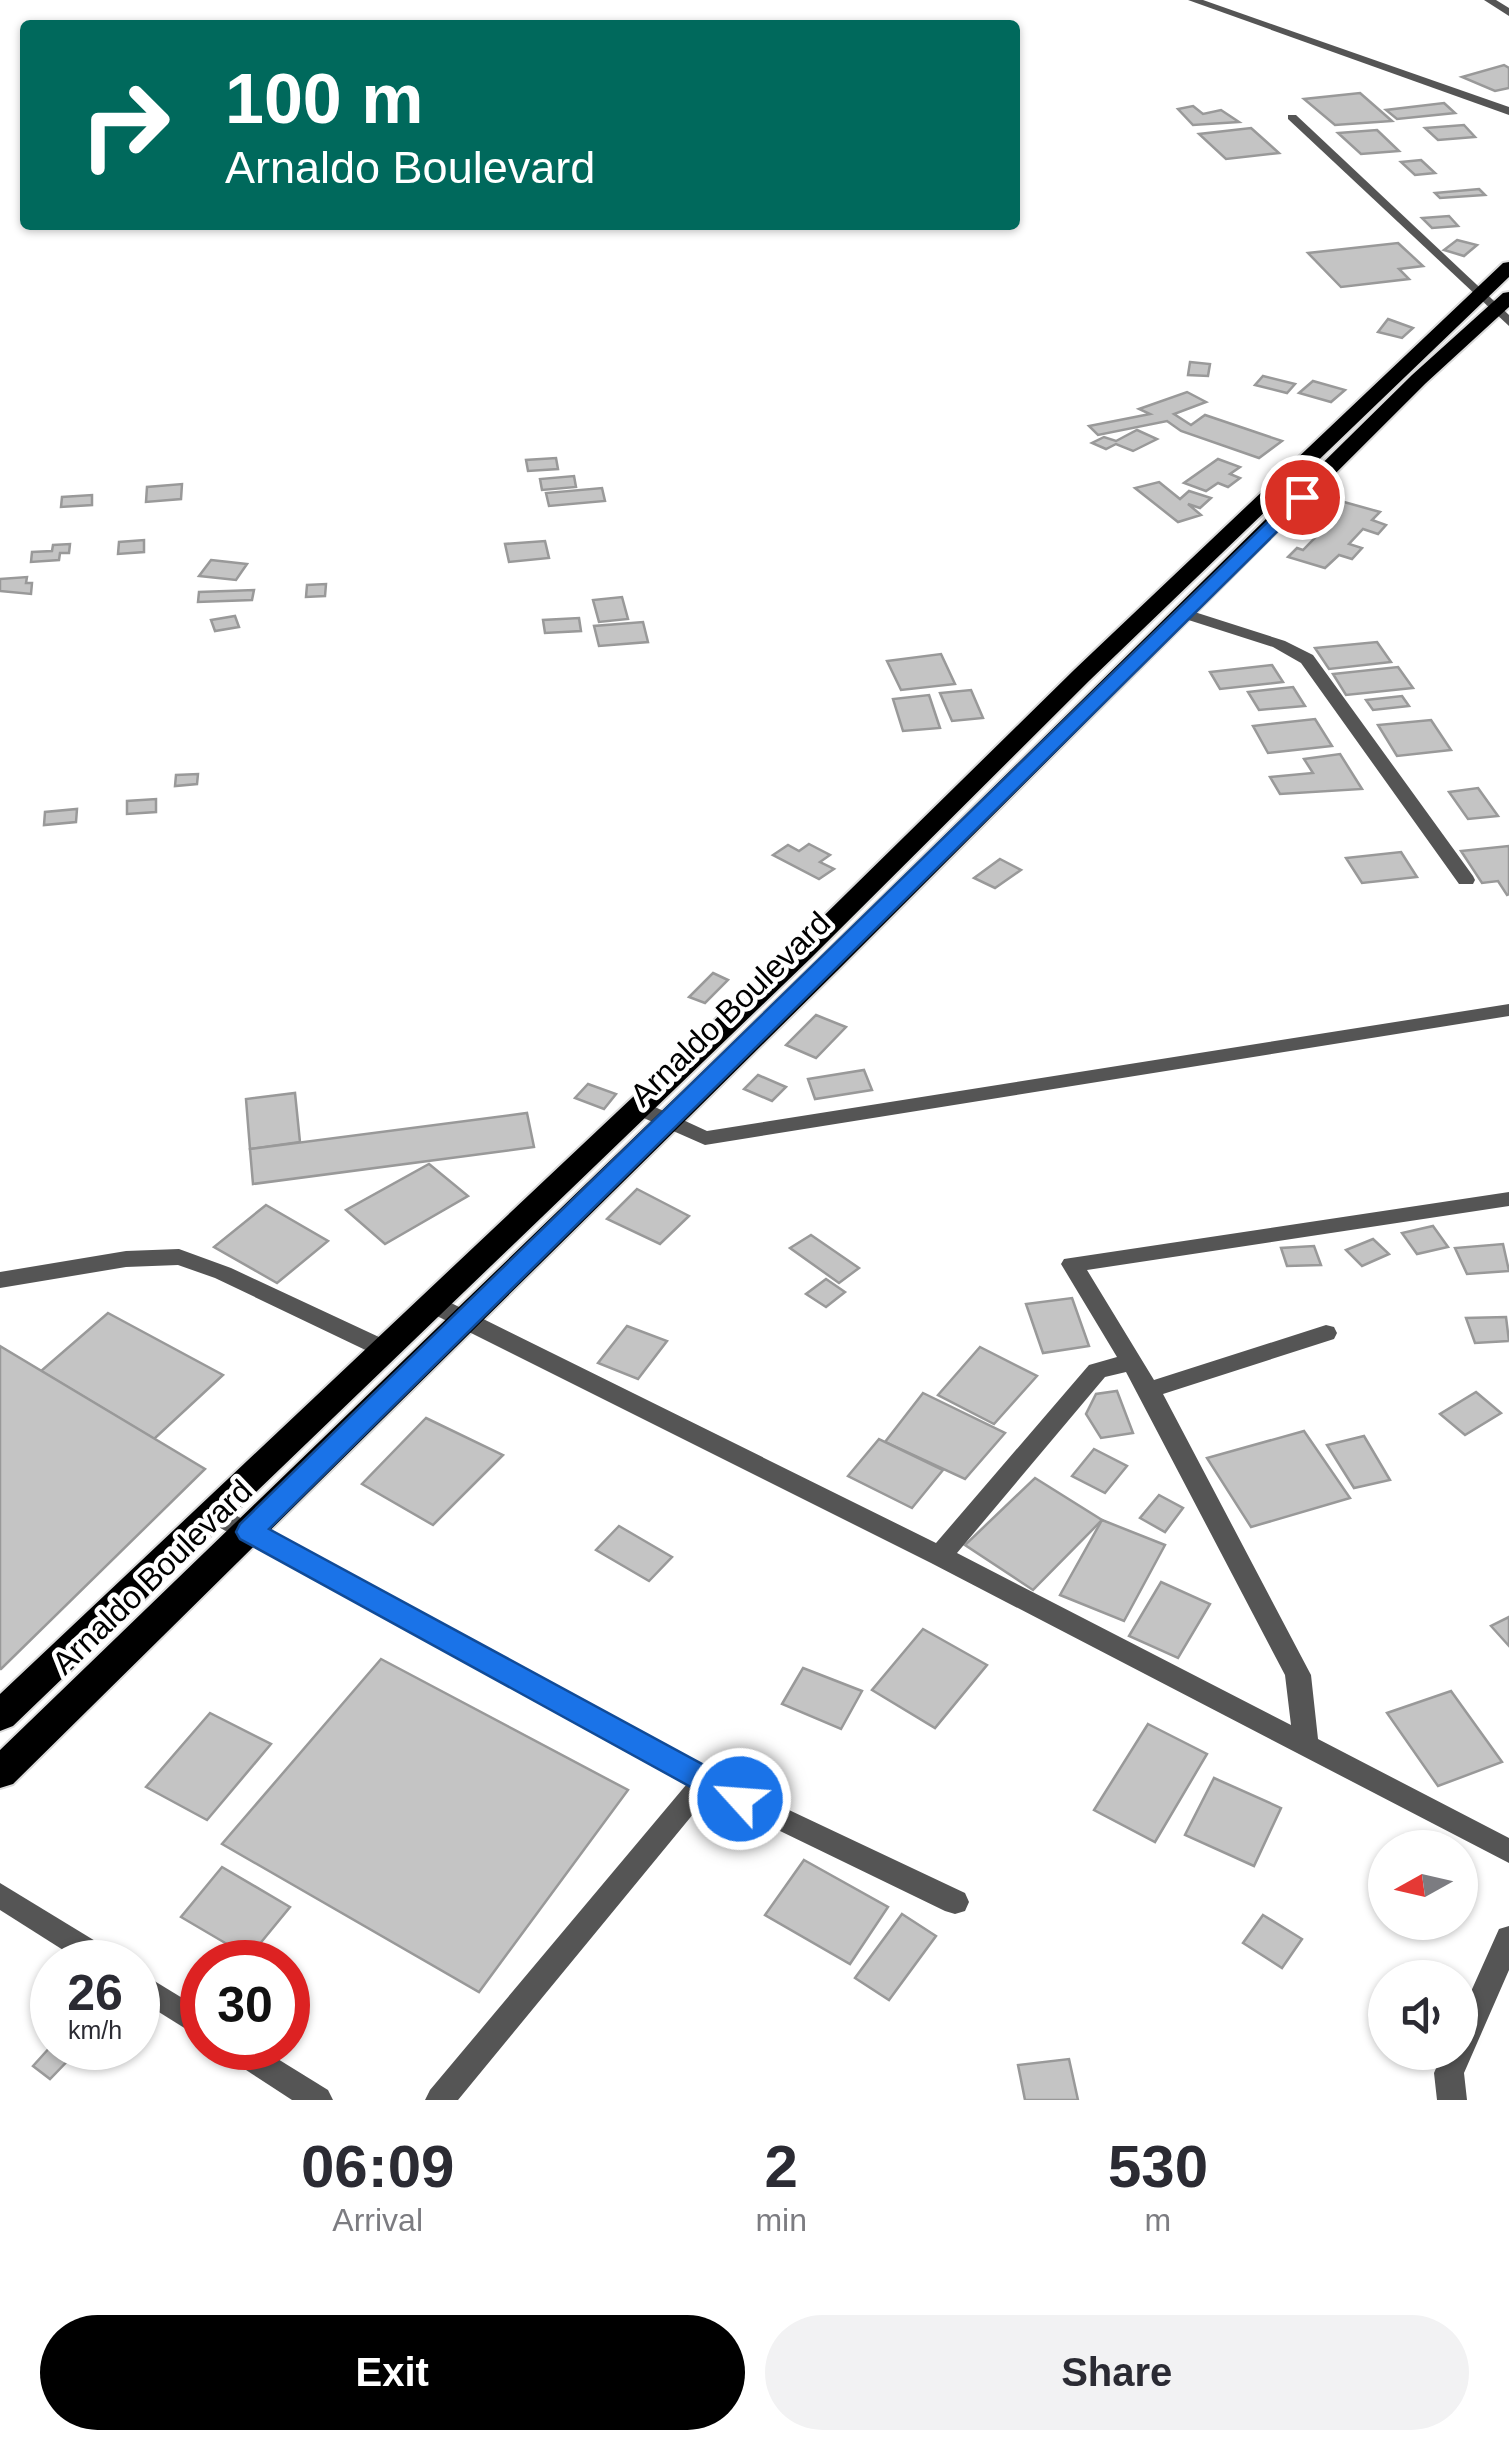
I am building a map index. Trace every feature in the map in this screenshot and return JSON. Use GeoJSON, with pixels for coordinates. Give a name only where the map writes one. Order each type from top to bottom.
{"type":"FeatureCollection","features":[{"type":"Feature","properties":{"kind":"highway","name":"Arnaldo Boulevard"},"geometry":{"type":"LineString","coordinates":[[7,1700],[386,1350],[942,813],[1095,680],[1214,568],[1407,376],[1498,306],[1509,267]]}},
{"type":"Feature","properties":{"kind":"highway","name":"Arnaldo Boulevard"},"geometry":{"type":"LineString","coordinates":[[0,1772],[828,965],[970,824],[1095,680],[1182,613],[1214,568]]}},
{"type":"Feature","properties":{"kind":"highway"},"geometry":{"type":"LineString","coordinates":[[942,813],[970,824]]}},
{"type":"Feature","properties":{"kind":"highway"},"geometry":{"type":"LineString","coordinates":[[801,953],[828,965]]}},
{"type":"Feature","properties":{"kind":"street"},"geometry":{"type":"LineString","coordinates":[[1194,0],[1509,111]]}},
{"type":"Feature","properties":{"kind":"street"},"geometry":{"type":"LineString","coordinates":[[1489,0],[1509,13]]}},
{"type":"Feature","properties":{"kind":"street"},"geometry":{"type":"LineString","coordinates":[[1292,117],[1498,306]]}},
{"type":"Feature","properties":{"kind":"street"},"geometry":{"type":"LineString","coordinates":[[1182,613],[1279,644],[1307,659],[1466,880]]}},
{"type":"Feature","properties":{"kind":"street"},"geometry":{"type":"LineString","coordinates":[[638,1106],[705,1138],[1509,1010]]}},
{"type":"Feature","properties":{"kind":"street"},"geometry":{"type":"LineString","coordinates":[[1306,1746],[1298,1675],[1149,1390],[1072,1264],[1509,1199]]}},
{"type":"Feature","properties":{"kind":"street"},"geometry":{"type":"LineString","coordinates":[[0,1280],[126,1260],[179,1257],[223,1273],[386,1350]]}},
{"type":"Feature","properties":{"kind":"street"},"geometry":{"type":"LineString","coordinates":[[433,1304],[940,1556],[1509,1850]]}},
{"type":"Feature","properties":{"kind":"street"},"geometry":{"type":"LineString","coordinates":[[1149,1390],[1326,1332]]}},
{"type":"Feature","properties":{"kind":"street"},"geometry":{"type":"LineString","coordinates":[[940,1556],[1097,1372],[1131,1362]]}},
{"type":"Feature","properties":{"kind":"street"},"geometry":{"type":"LineString","coordinates":[[213,1512],[704,1782],[955,1902]]}},
{"type":"Feature","properties":{"kind":"street"},"geometry":{"type":"LineString","coordinates":[[440,2100],[704,1782]]}},
{"type":"Feature","properties":{"kind":"street"},"geometry":{"type":"LineString","coordinates":[[0,1895],[71,1940]]}},
{"type":"Feature","properties":{"kind":"street"},"geometry":{"type":"LineString","coordinates":[[1478,2007],[1509,1938]]}},
{"type":"Feature","properties":{"kind":"street"},"geometry":{"type":"LineString","coordinates":[[271,2070],[318,2100]]}},
{"type":"Feature","properties":{"kind":"street"},"geometry":{"type":"LineString","coordinates":[[1450,2070],[1452,2100]]}},
{"type":"Feature","properties":{"kind":"building"},"geometry":{"type":"Polygon","coordinates":[[[1504,65],[1509,68],[1509,88],[1495,91],[1462,77],[1504,65]]]}},
{"type":"Feature","properties":{"kind":"building"},"geometry":{"type":"Polygon","coordinates":[[[1360,93],[1392,121],[1335,125],[1304,99],[1360,93]]]}},
{"type":"Feature","properties":{"kind":"building"},"geometry":{"type":"Polygon","coordinates":[[[1444,103],[1455,113],[1397,119],[1386,110],[1444,103]]]}},
{"type":"Feature","properties":{"kind":"building"},"geometry":{"type":"Polygon","coordinates":[[[1193,106],[1203,114],[1221,110],[1239,122],[1193,125],[1178,109],[1193,106]]]}},
{"type":"Feature","properties":{"kind":"building"},"geometry":{"type":"Polygon","coordinates":[[[1464,125],[1475,137],[1438,140],[1425,128],[1464,125]]]}},
{"type":"Feature","properties":{"kind":"building"},"geometry":{"type":"Polygon","coordinates":[[[1251,128],[1279,153],[1226,159],[1199,134],[1251,128]]]}},
{"type":"Feature","properties":{"kind":"building"},"geometry":{"type":"Polygon","coordinates":[[[1377,130],[1399,151],[1361,154],[1338,133],[1377,130]]]}},
{"type":"Feature","properties":{"kind":"building"},"geometry":{"type":"Polygon","coordinates":[[[1421,160],[1435,173],[1415,175],[1401,162],[1421,160]]]}},
{"type":"Feature","properties":{"kind":"building"},"geometry":{"type":"Polygon","coordinates":[[[1479,189],[1485,195],[1440,198],[1435,193],[1479,189]]]}},
{"type":"Feature","properties":{"kind":"building"},"geometry":{"type":"Polygon","coordinates":[[[1449,216],[1458,226],[1432,228],[1422,218],[1449,216]]]}},
{"type":"Feature","properties":{"kind":"building"},"geometry":{"type":"Polygon","coordinates":[[[1457,240],[1477,245],[1464,256],[1444,250],[1457,240]]]}},
{"type":"Feature","properties":{"kind":"building"},"geometry":{"type":"Polygon","coordinates":[[[1398,243],[1423,266],[1399,269],[1409,279],[1341,287],[1308,253],[1398,243]]]}},
{"type":"Feature","properties":{"kind":"building"},"geometry":{"type":"Polygon","coordinates":[[[1388,319],[1413,328],[1402,338],[1378,332],[1388,319]]]}},
{"type":"Feature","properties":{"kind":"building"},"geometry":{"type":"Polygon","coordinates":[[[1190,362],[1210,364],[1208,376],[1188,375],[1190,362]]]}},
{"type":"Feature","properties":{"kind":"building"},"geometry":{"type":"Polygon","coordinates":[[[1263,376],[1295,384],[1287,393],[1255,385],[1263,376]]]}},
{"type":"Feature","properties":{"kind":"building"},"geometry":{"type":"Polygon","coordinates":[[[1313,381],[1345,390],[1331,402],[1299,393],[1313,381]]]}},
{"type":"Feature","properties":{"kind":"building"},"geometry":{"type":"Polygon","coordinates":[[[1187,392],[1206,402],[1174,414],[1191,425],[1205,415],[1282,441],[1259,458],[1181,431],[1167,421],[1098,435],[1089,426],[1150,414],[1139,409],[1187,392]]]}},
{"type":"Feature","properties":{"kind":"building"},"geometry":{"type":"Polygon","coordinates":[[[1137,430],[1157,439],[1133,451],[1116,444],[1106,449],[1092,443],[1104,437],[1116,441],[1137,430]]]}},
{"type":"Feature","properties":{"kind":"building"},"geometry":{"type":"Polygon","coordinates":[[[556,458],[558,469],[528,471],[526,460],[556,458]]]}},
{"type":"Feature","properties":{"kind":"building"},"geometry":{"type":"Polygon","coordinates":[[[1218,459],[1240,467],[1230,474],[1240,478],[1228,487],[1218,483],[1206,491],[1184,483],[1218,459]]]}},
{"type":"Feature","properties":{"kind":"building"},"geometry":{"type":"Polygon","coordinates":[[[574,476],[576,487],[542,490],[540,479],[574,476]]]}},
{"type":"Feature","properties":{"kind":"building"},"geometry":{"type":"Polygon","coordinates":[[[1159,482],[1180,499],[1189,491],[1211,498],[1200,508],[1188,504],[1201,515],[1178,522],[1135,488],[1159,482]]]}},
{"type":"Feature","properties":{"kind":"building"},"geometry":{"type":"Polygon","coordinates":[[[182,484],[181,499],[146,502],[147,487],[182,484]]]}},
{"type":"Feature","properties":{"kind":"building"},"geometry":{"type":"Polygon","coordinates":[[[602,488],[605,501],[549,506],[546,493],[602,488]]]}},
{"type":"Feature","properties":{"kind":"building"},"geometry":{"type":"Polygon","coordinates":[[[92,495],[92,505],[61,507],[62,497],[92,495]]]}},
{"type":"Feature","properties":{"kind":"building"},"geometry":{"type":"Polygon","coordinates":[[[1344,502],[1380,512],[1372,520],[1386,525],[1378,534],[1363,529],[1349,544],[1362,548],[1352,559],[1339,555],[1325,568],[1288,557],[1297,548],[1303,550],[1339,513],[1333,512],[1344,502]]]}},
{"type":"Feature","properties":{"kind":"building"},"geometry":{"type":"Polygon","coordinates":[[[144,540],[144,552],[118,554],[119,542],[144,540]]]}},
{"type":"Feature","properties":{"kind":"building"},"geometry":{"type":"Polygon","coordinates":[[[545,541],[549,558],[509,562],[505,544],[545,541]]]}},
{"type":"Feature","properties":{"kind":"building"},"geometry":{"type":"Polygon","coordinates":[[[70,544],[69,553],[60,553],[59,560],[31,562],[32,552],[52,551],[53,545],[70,544]]]}},
{"type":"Feature","properties":{"kind":"building"},"geometry":{"type":"Polygon","coordinates":[[[211,560],[247,564],[236,580],[199,576],[211,560]]]}},
{"type":"Feature","properties":{"kind":"building"},"geometry":{"type":"Polygon","coordinates":[[[27,577],[26,583],[32,583],[31,594],[0,591],[0,579],[27,577]]]}},
{"type":"Feature","properties":{"kind":"building"},"geometry":{"type":"Polygon","coordinates":[[[326,584],[325,596],[306,597],[307,585],[326,584]]]}},
{"type":"Feature","properties":{"kind":"building"},"geometry":{"type":"Polygon","coordinates":[[[254,590],[252,600],[198,602],[199,592],[254,590]]]}},
{"type":"Feature","properties":{"kind":"building"},"geometry":{"type":"Polygon","coordinates":[[[622,597],[628,619],[599,622],[593,600],[622,597]]]}},
{"type":"Feature","properties":{"kind":"building"},"geometry":{"type":"Polygon","coordinates":[[[235,616],[239,627],[215,631],[211,620],[235,616]]]}},
{"type":"Feature","properties":{"kind":"building"},"geometry":{"type":"Polygon","coordinates":[[[579,618],[581,631],[545,633],[543,620],[579,618]]]}},
{"type":"Feature","properties":{"kind":"building"},"geometry":{"type":"Polygon","coordinates":[[[643,622],[648,642],[599,646],[594,626],[643,622]]]}},
{"type":"Feature","properties":{"kind":"building"},"geometry":{"type":"Polygon","coordinates":[[[1377,642],[1391,662],[1329,669],[1315,648],[1377,642]]]}},
{"type":"Feature","properties":{"kind":"building"},"geometry":{"type":"Polygon","coordinates":[[[941,654],[955,684],[901,690],[887,661],[941,654]]]}},
{"type":"Feature","properties":{"kind":"building"},"geometry":{"type":"Polygon","coordinates":[[[1272,665],[1283,682],[1220,689],[1210,672],[1272,665]]]}},
{"type":"Feature","properties":{"kind":"building"},"geometry":{"type":"Polygon","coordinates":[[[1398,667],[1413,688],[1346,695],[1333,674],[1398,667]]]}},
{"type":"Feature","properties":{"kind":"building"},"geometry":{"type":"Polygon","coordinates":[[[1293,687],[1305,706],[1259,710],[1248,692],[1293,687]]]}},
{"type":"Feature","properties":{"kind":"building"},"geometry":{"type":"Polygon","coordinates":[[[971,690],[983,718],[952,721],[940,693],[971,690]]]}},
{"type":"Feature","properties":{"kind":"building"},"geometry":{"type":"Polygon","coordinates":[[[929,695],[940,728],[903,731],[893,699],[929,695]]]}},
{"type":"Feature","properties":{"kind":"building"},"geometry":{"type":"Polygon","coordinates":[[[1402,696],[1409,706],[1373,710],[1366,700],[1402,696]]]}},
{"type":"Feature","properties":{"kind":"building"},"geometry":{"type":"Polygon","coordinates":[[[1315,719],[1332,746],[1268,753],[1253,726],[1315,719]]]}},
{"type":"Feature","properties":{"kind":"building"},"geometry":{"type":"Polygon","coordinates":[[[1431,720],[1451,750],[1397,756],[1378,725],[1431,720]]]}},
{"type":"Feature","properties":{"kind":"building"},"geometry":{"type":"Polygon","coordinates":[[[1340,754],[1362,789],[1280,794],[1270,777],[1313,773],[1304,759],[1340,754]]]}},
{"type":"Feature","properties":{"kind":"building"},"geometry":{"type":"Polygon","coordinates":[[[198,774],[197,784],[175,786],[176,775],[198,774]]]}},
{"type":"Feature","properties":{"kind":"building"},"geometry":{"type":"Polygon","coordinates":[[[1478,788],[1498,816],[1468,819],[1449,792],[1478,788]]]}},
{"type":"Feature","properties":{"kind":"building"},"geometry":{"type":"Polygon","coordinates":[[[156,799],[156,812],[127,814],[127,801],[156,799]]]}},
{"type":"Feature","properties":{"kind":"building"},"geometry":{"type":"Polygon","coordinates":[[[77,809],[76,822],[44,825],[45,812],[77,809]]]}},
{"type":"Feature","properties":{"kind":"building"},"geometry":{"type":"Polygon","coordinates":[[[809,844],[830,855],[820,862],[834,869],[819,879],[773,855],[788,845],[799,851],[809,844]]]}},
{"type":"Feature","properties":{"kind":"building"},"geometry":{"type":"Polygon","coordinates":[[[1509,846],[1507,895],[1498,881],[1482,883],[1461,851],[1509,846]]]}},
{"type":"Feature","properties":{"kind":"building"},"geometry":{"type":"Polygon","coordinates":[[[1401,852],[1417,877],[1362,883],[1346,858],[1401,852]]]}},
{"type":"Feature","properties":{"kind":"building"},"geometry":{"type":"Polygon","coordinates":[[[1000,859],[1021,870],[995,888],[974,878],[1000,859]]]}},
{"type":"Feature","properties":{"kind":"building"},"geometry":{"type":"Polygon","coordinates":[[[713,973],[728,980],[705,1003],[689,997],[713,973]]]}},
{"type":"Feature","properties":{"kind":"building"},"geometry":{"type":"Polygon","coordinates":[[[816,1015],[846,1027],[816,1058],[786,1045],[816,1015]]]}},
{"type":"Feature","properties":{"kind":"building"},"geometry":{"type":"Polygon","coordinates":[[[864,1070],[872,1090],[815,1099],[808,1079],[864,1070]]]}},
{"type":"Feature","properties":{"kind":"building"},"geometry":{"type":"Polygon","coordinates":[[[758,1075],[786,1087],[772,1101],[744,1089],[758,1075]]]}},
{"type":"Feature","properties":{"kind":"building"},"geometry":{"type":"Polygon","coordinates":[[[588,1084],[616,1094],[604,1109],[575,1098],[588,1084]]]}},
{"type":"Feature","properties":{"kind":"building"},"geometry":{"type":"Polygon","coordinates":[[[295,1093],[300,1142],[250,1149],[246,1099],[295,1093]]]}},
{"type":"Feature","properties":{"kind":"building"},"geometry":{"type":"Polygon","coordinates":[[[527,1113],[534,1147],[253,1184],[250,1149],[527,1113]]]}},
{"type":"Feature","properties":{"kind":"building"},"geometry":{"type":"Polygon","coordinates":[[[429,1164],[468,1196],[385,1244],[346,1210],[429,1164]]]}},
{"type":"Feature","properties":{"kind":"building"},"geometry":{"type":"Polygon","coordinates":[[[637,1189],[689,1216],[660,1244],[607,1219],[637,1189]]]}},
{"type":"Feature","properties":{"kind":"building"},"geometry":{"type":"Polygon","coordinates":[[[266,1205],[328,1241],[277,1283],[214,1247],[266,1205]]]}},
{"type":"Feature","properties":{"kind":"building"},"geometry":{"type":"Polygon","coordinates":[[[1433,1226],[1448,1247],[1417,1254],[1402,1233],[1433,1226]]]}},
{"type":"Feature","properties":{"kind":"building"},"geometry":{"type":"Polygon","coordinates":[[[811,1235],[859,1268],[839,1283],[790,1248],[811,1235]]]}},
{"type":"Feature","properties":{"kind":"building"},"geometry":{"type":"Polygon","coordinates":[[[1373,1239],[1389,1254],[1362,1266],[1346,1250],[1373,1239]]]}},
{"type":"Feature","properties":{"kind":"building"},"geometry":{"type":"Polygon","coordinates":[[[1503,1244],[1509,1271],[1467,1274],[1455,1248],[1503,1244]]]}},
{"type":"Feature","properties":{"kind":"building"},"geometry":{"type":"Polygon","coordinates":[[[1314,1246],[1321,1265],[1287,1266],[1281,1248],[1314,1246]]]}},
{"type":"Feature","properties":{"kind":"building"},"geometry":{"type":"Polygon","coordinates":[[[826,1279],[845,1292],[826,1307],[806,1294],[826,1279]]]}},
{"type":"Feature","properties":{"kind":"building"},"geometry":{"type":"Polygon","coordinates":[[[1072,1298],[1089,1346],[1043,1353],[1026,1304],[1072,1298]]]}},
{"type":"Feature","properties":{"kind":"building"},"geometry":{"type":"Polygon","coordinates":[[[108,1313],[223,1375],[154,1439],[41,1371],[108,1313]]]}},
{"type":"Feature","properties":{"kind":"building"},"geometry":{"type":"Polygon","coordinates":[[[1506,1317],[1509,1341],[1475,1343],[1466,1318],[1506,1317]]]}},
{"type":"Feature","properties":{"kind":"building"},"geometry":{"type":"Polygon","coordinates":[[[627,1326],[667,1341],[638,1379],[598,1363],[627,1326]]]}},
{"type":"Feature","properties":{"kind":"building"},"geometry":{"type":"Polygon","coordinates":[[[0,1346],[205,1469],[1,1669],[0,1669],[0,1346]]]}},
{"type":"Feature","properties":{"kind":"building"},"geometry":{"type":"Polygon","coordinates":[[[980,1347],[1037,1376],[994,1424],[938,1395],[980,1347]]]}},
{"type":"Feature","properties":{"kind":"building"},"geometry":{"type":"Polygon","coordinates":[[[1117,1391],[1133,1433],[1101,1438],[1086,1414],[1096,1394],[1117,1391]]]}},
{"type":"Feature","properties":{"kind":"building"},"geometry":{"type":"Polygon","coordinates":[[[1476,1392],[1501,1413],[1465,1435],[1440,1414],[1476,1392]]]}},
{"type":"Feature","properties":{"kind":"building"},"geometry":{"type":"Polygon","coordinates":[[[923,1393],[1005,1433],[965,1479],[885,1442],[923,1393]]]}},
{"type":"Feature","properties":{"kind":"building"},"geometry":{"type":"Polygon","coordinates":[[[426,1418],[503,1455],[433,1525],[362,1484],[426,1418]]]}},
{"type":"Feature","properties":{"kind":"building"},"geometry":{"type":"Polygon","coordinates":[[[1304,1431],[1350,1498],[1251,1527],[1207,1458],[1304,1431]]]}},
{"type":"Feature","properties":{"kind":"building"},"geometry":{"type":"Polygon","coordinates":[[[1364,1436],[1390,1480],[1354,1488],[1327,1445],[1364,1436]]]}},
{"type":"Feature","properties":{"kind":"building"},"geometry":{"type":"Polygon","coordinates":[[[879,1439],[943,1470],[912,1508],[848,1476],[879,1439]]]}},
{"type":"Feature","properties":{"kind":"building"},"geometry":{"type":"Polygon","coordinates":[[[1094,1449],[1127,1466],[1105,1493],[1072,1476],[1094,1449]]]}},
{"type":"Feature","properties":{"kind":"building"},"geometry":{"type":"Polygon","coordinates":[[[1035,1478],[1102,1520],[1033,1590],[965,1545],[1035,1478]]]}},
{"type":"Feature","properties":{"kind":"building"},"geometry":{"type":"Polygon","coordinates":[[[1159,1495],[1183,1508],[1165,1532],[1140,1518],[1159,1495]]]}},
{"type":"Feature","properties":{"kind":"building"},"geometry":{"type":"Polygon","coordinates":[[[1102,1520],[1165,1545],[1124,1621],[1060,1595],[1102,1520]]]}},
{"type":"Feature","properties":{"kind":"building"},"geometry":{"type":"Polygon","coordinates":[[[619,1526],[672,1557],[649,1581],[596,1550],[619,1526]]]}},
{"type":"Feature","properties":{"kind":"building"},"geometry":{"type":"Polygon","coordinates":[[[1161,1582],[1210,1604],[1178,1658],[1129,1636],[1161,1582]]]}},
{"type":"Feature","properties":{"kind":"building"},"geometry":{"type":"Polygon","coordinates":[[[1509,1617],[1509,1646],[1491,1626],[1509,1617]]]}},
{"type":"Feature","properties":{"kind":"building"},"geometry":{"type":"Polygon","coordinates":[[[923,1629],[987,1665],[935,1728],[872,1690],[923,1629]]]}},
{"type":"Feature","properties":{"kind":"building"},"geometry":{"type":"Polygon","coordinates":[[[381,1659],[628,1790],[479,1992],[222,1844],[381,1659]]]}},
{"type":"Feature","properties":{"kind":"building"},"geometry":{"type":"Polygon","coordinates":[[[803,1668],[862,1691],[841,1729],[782,1704],[803,1668]]]}},
{"type":"Feature","properties":{"kind":"building"},"geometry":{"type":"Polygon","coordinates":[[[1451,1691],[1502,1762],[1438,1786],[1387,1713],[1451,1691]]]}},
{"type":"Feature","properties":{"kind":"building"},"geometry":{"type":"Polygon","coordinates":[[[210,1713],[271,1744],[207,1820],[146,1787],[210,1713]]]}},
{"type":"Feature","properties":{"kind":"building"},"geometry":{"type":"Polygon","coordinates":[[[1148,1724],[1207,1754],[1155,1842],[1094,1810],[1148,1724]]]}},
{"type":"Feature","properties":{"kind":"building"},"geometry":{"type":"Polygon","coordinates":[[[1214,1778],[1281,1808],[1254,1866],[1185,1835],[1214,1778]]]}},
{"type":"Feature","properties":{"kind":"building"},"geometry":{"type":"Polygon","coordinates":[[[804,1860],[888,1907],[850,1964],[765,1915],[804,1860]]]}},
{"type":"Feature","properties":{"kind":"building"},"geometry":{"type":"Polygon","coordinates":[[[222,1867],[290,1907],[263,1940],[220,1940],[181,1917],[222,1867]]]}},
{"type":"Feature","properties":{"kind":"building"},"geometry":{"type":"Polygon","coordinates":[[[902,1914],[936,1936],[889,2000],[855,1978],[902,1914]]]}},
{"type":"Feature","properties":{"kind":"building"},"geometry":{"type":"Polygon","coordinates":[[[1263,1915],[1302,1939],[1282,1968],[1243,1943],[1263,1915]]]}},
{"type":"Feature","properties":{"kind":"building"},"geometry":{"type":"Polygon","coordinates":[[[1069,2059],[1078,2100],[1025,2100],[1018,2065],[1069,2059]]]}},
{"type":"Feature","properties":{"kind":"building"},"geometry":{"type":"Polygon","coordinates":[[[38,2070],[59,2070],[50,2079],[38,2070]]]}},
{"type":"Feature","properties":{"kind":"route"},"geometry":{"type":"LineString","coordinates":[[740,1799],[250,1532],[1302,497]]}}]}
